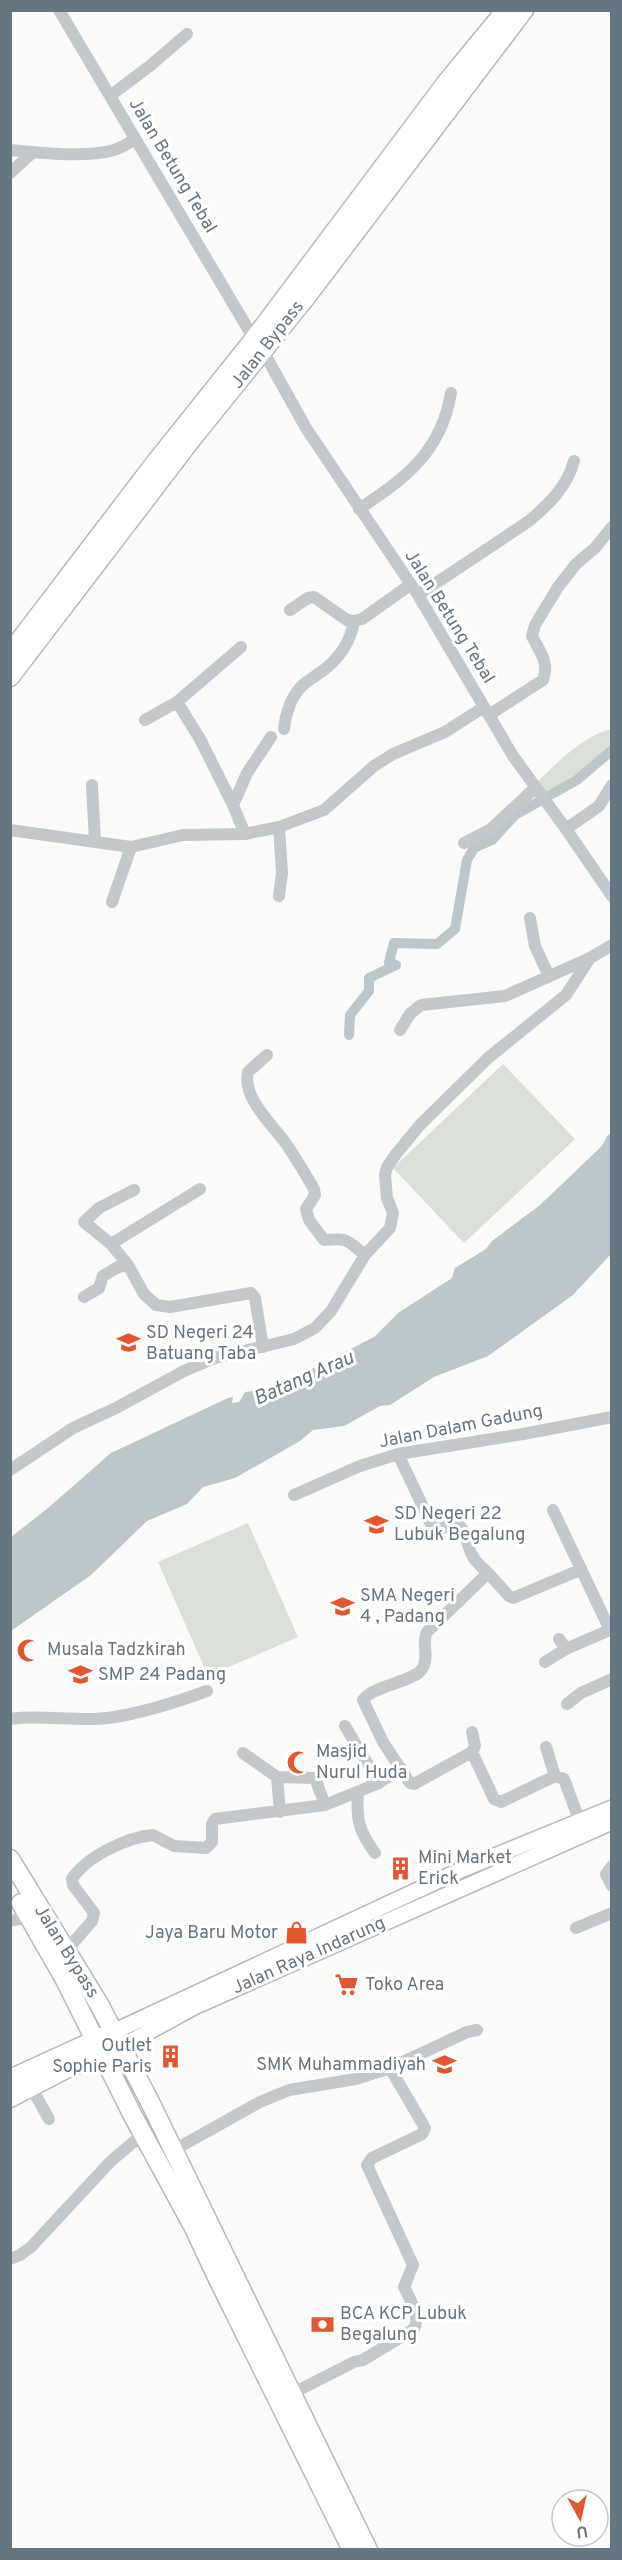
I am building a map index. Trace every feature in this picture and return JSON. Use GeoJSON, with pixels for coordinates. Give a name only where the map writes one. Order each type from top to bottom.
{"type":"FeatureCollection","features":[{"type":"Feature","properties":{"kind":"highway","name":"Jalan Bypass"},"geometry":{"type":"LineString","coordinates":[[10,653],[78,577],[259,345],[453,88],[506,10]]}},
{"type":"Feature","properties":{"kind":"highway","name":"Jalan Bypass"},"geometry":{"type":"LineString","coordinates":[[453,88],[524,10]]}},
{"type":"Feature","properties":{"kind":"highway","name":"Jalan Bypass"},"geometry":{"type":"LineString","coordinates":[[10,678],[78,577]]}},
{"type":"Feature","properties":{"kind":"highway","name":"Jalan Bypass"},"geometry":{"type":"LineString","coordinates":[[10,1859],[117,2039],[174,2150],[368,2550]]}},
{"type":"Feature","properties":{"kind":"highway","name":"Jalan Bypass"},"geometry":{"type":"LineString","coordinates":[[10,1884],[194,2228],[352,2550]]}},
{"type":"Feature","properties":{"kind":"highway","name":"Jalan Raya Indarung"},"geometry":{"type":"LineString","coordinates":[[10,2079],[117,2039]]}},
{"type":"Feature","properties":{"kind":"highway","name":"Jalan Raya Indarung"},"geometry":{"type":"LineString","coordinates":[[10,2098],[98,2047]]}},
{"type":"Feature","properties":{"kind":"main road","name":"Jalan Raya Indarung"},"geometry":{"type":"LineString","coordinates":[[117,2039],[477,1881],[612,1808]]}},
{"type":"Feature","properties":{"kind":"main road","name":"Jalan Raya Indarung"},"geometry":{"type":"LineString","coordinates":[[117,2039],[470,1866],[581,1826],[612,1822]]}},
{"type":"Feature","properties":{"kind":"main road"},"geometry":{"type":"LineString","coordinates":[[470,1866],[477,1881]]}},
{"type":"Feature","properties":{"kind":"street","name":"Jalan Betung Tebal"},"geometry":{"type":"LineString","coordinates":[[59,10],[306,428],[414,590],[486,711],[539,794],[612,896]]}},
{"type":"Feature","properties":{"kind":"street"},"geometry":{"type":"LineString","coordinates":[[110,96],[188,34]]}},
{"type":"Feature","properties":{"kind":"street"},"geometry":{"type":"LineString","coordinates":[[10,150],[32,153],[100,152],[115,150],[135,140]]}},
{"type":"Feature","properties":{"kind":"street"},"geometry":{"type":"LineString","coordinates":[[10,173],[32,153]]}},
{"type":"Feature","properties":{"kind":"street"},"geometry":{"type":"LineString","coordinates":[[359,509],[396,484],[417,465],[439,432],[450,393]]}},
{"type":"Feature","properties":{"kind":"street"},"geometry":{"type":"LineString","coordinates":[[290,610],[308,598],[314,597],[346,620],[362,619],[537,515],[557,495],[570,474],[574,461]]}},
{"type":"Feature","properties":{"kind":"street"},"geometry":{"type":"LineString","coordinates":[[10,830],[130,847],[183,835],[245,834],[279,827],[324,810],[374,766],[393,754],[445,732],[543,680],[546,668],[543,656],[532,636],[535,625],[558,587],[576,564],[595,548],[612,527]]}},
{"type":"Feature","properties":{"kind":"street"},"geometry":{"type":"LineString","coordinates":[[284,729],[294,696],[306,682],[324,671],[340,654],[352,633],[354,621]]}},
{"type":"Feature","properties":{"kind":"street"},"geometry":{"type":"LineString","coordinates":[[146,720],[177,702],[241,647]]}},
{"type":"Feature","properties":{"kind":"street"},"geometry":{"type":"LineString","coordinates":[[177,702],[200,739],[245,834]]}},
{"type":"Feature","properties":{"kind":"street"},"geometry":{"type":"LineString","coordinates":[[233,805],[247,773],[271,737]]}},
{"type":"Feature","properties":{"kind":"street"},"geometry":{"type":"LineString","coordinates":[[92,785],[95,842]]}},
{"type":"Feature","properties":{"kind":"street"},"geometry":{"type":"LineString","coordinates":[[566,829],[599,806],[612,785]]}},
{"type":"Feature","properties":{"kind":"street"},"geometry":{"type":"LineString","coordinates":[[464,843],[487,832],[539,794]]}},
{"type":"Feature","properties":{"kind":"street"},"geometry":{"type":"LineString","coordinates":[[279,827],[282,873],[279,896]]}},
{"type":"Feature","properties":{"kind":"street"},"geometry":{"type":"LineString","coordinates":[[112,902],[130,847]]}},
{"type":"Feature","properties":{"kind":"street"},"geometry":{"type":"LineString","coordinates":[[530,918],[535,945],[549,976]]}},
{"type":"Feature","properties":{"kind":"street"},"geometry":{"type":"LineString","coordinates":[[400,1029],[410,1014],[421,1005],[505,996],[590,958],[612,945]]}},
{"type":"Feature","properties":{"kind":"street"},"geometry":{"type":"LineString","coordinates":[[10,1470],[73,1428],[116,1408],[184,1371],[216,1358],[294,1340],[315,1328],[331,1311],[365,1255],[390,1228],[393,1213],[387,1198],[385,1175],[387,1167],[396,1154],[420,1125],[488,1058],[566,995],[590,958]]}},
{"type":"Feature","properties":{"kind":"street"},"geometry":{"type":"LineString","coordinates":[[267,1055],[248,1072],[248,1088],[266,1120],[283,1140],[314,1189],[315,1195],[306,1209],[309,1220],[324,1240],[343,1238],[365,1255]]}},
{"type":"Feature","properties":{"kind":"street"},"geometry":{"type":"LineString","coordinates":[[111,1244],[200,1189]]}},
{"type":"Feature","properties":{"kind":"street"},"geometry":{"type":"LineString","coordinates":[[134,1190],[99,1208],[84,1222],[111,1244],[128,1264],[144,1294],[156,1305],[170,1307],[250,1293],[255,1298],[263,1347]]}},
{"type":"Feature","properties":{"kind":"street"},"geometry":{"type":"LineString","coordinates":[[84,1297],[99,1288],[103,1276],[128,1264]]}},
{"type":"Feature","properties":{"kind":"street","name":"Jalan Dalam Gadung"},"geometry":{"type":"LineString","coordinates":[[294,1495],[360,1466],[398,1454],[612,1417]]}},
{"type":"Feature","properties":{"kind":"street"},"geometry":{"type":"LineString","coordinates":[[398,1454],[433,1528],[441,1529],[454,1522],[458,1523],[462,1527],[472,1557],[509,1596],[513,1598],[580,1570]]}},
{"type":"Feature","properties":{"kind":"street"},"geometry":{"type":"LineString","coordinates":[[545,1662],[563,1644],[611,1629],[580,1570],[553,1510]]}},
{"type":"Feature","properties":{"kind":"street"},"geometry":{"type":"LineString","coordinates":[[472,1732],[476,1746],[472,1752],[418,1784],[410,1783],[363,1703],[364,1698],[419,1673],[424,1667],[427,1656],[424,1638],[427,1632],[488,1573]]}},
{"type":"Feature","properties":{"kind":"street"},"geometry":{"type":"LineString","coordinates":[[567,1704],[581,1693],[612,1679]]}},
{"type":"Feature","properties":{"kind":"street"},"geometry":{"type":"LineString","coordinates":[[10,1719],[33,1717],[56,1720],[97,1719],[207,1691]]}},
{"type":"Feature","properties":{"kind":"street"},"geometry":{"type":"LineString","coordinates":[[345,1726],[379,1783]]}},
{"type":"Feature","properties":{"kind":"street"},"geometry":{"type":"LineString","coordinates":[[546,1747],[555,1776]]}},
{"type":"Feature","properties":{"kind":"street"},"geometry":{"type":"LineString","coordinates":[[472,1752],[496,1801],[505,1801],[555,1776],[564,1779],[581,1826]]}},
{"type":"Feature","properties":{"kind":"street"},"geometry":{"type":"LineString","coordinates":[[243,1753],[277,1777],[315,1778],[325,1805]]}},
{"type":"Feature","properties":{"kind":"street"},"geometry":{"type":"LineString","coordinates":[[67,1954],[92,1921],[94,1913],[73,1885],[72,1879],[98,1856],[128,1840],[148,1835],[157,1836],[174,1846],[206,1848],[212,1842],[212,1824],[215,1819],[325,1805],[379,1783],[401,1768]]}},
{"type":"Feature","properties":{"kind":"street"},"geometry":{"type":"LineString","coordinates":[[277,1777],[280,1812]]}},
{"type":"Feature","properties":{"kind":"street"},"geometry":{"type":"LineString","coordinates":[[358,1793],[358,1818],[362,1836],[375,1853]]}},
{"type":"Feature","properties":{"kind":"street"},"geometry":{"type":"LineString","coordinates":[[612,1866],[606,1874],[612,1886]]}},
{"type":"Feature","properties":{"kind":"street"},"geometry":{"type":"LineString","coordinates":[[576,1928],[612,1913]]}},
{"type":"Feature","properties":{"kind":"street"},"geometry":{"type":"LineString","coordinates":[[10,1921],[29,1917]]}},
{"type":"Feature","properties":{"kind":"street"},"geometry":{"type":"LineString","coordinates":[[174,2150],[252,2106],[290,2090],[356,2079],[390,2068],[466,2032],[477,2030]]}},
{"type":"Feature","properties":{"kind":"street"},"geometry":{"type":"LineString","coordinates":[[293,2393],[354,2362],[363,2360],[414,2329],[416,2325],[417,2318],[404,2287],[413,2265],[367,2164],[372,2158],[422,2134],[425,2128],[390,2068]]}},
{"type":"Feature","properties":{"kind":"street"},"geometry":{"type":"LineString","coordinates":[[31,2087],[49,2119]]}},
{"type":"Feature","properties":{"kind":"street"},"geometry":{"type":"LineString","coordinates":[[10,2259],[31,2247],[111,2161],[143,2134]]}},
{"type":"Feature","properties":{"kind":"shaded area"},"geometry":{"type":"Polygon","coordinates":[[[611,729],[611,758],[541,806],[531,788],[578,746],[599,733],[611,729]]]}},
{"type":"Feature","properties":{"kind":"shaded area"},"geometry":{"type":"Polygon","coordinates":[[[503,1064],[575,1139],[464,1243],[393,1168],[503,1064]]]}},
{"type":"Feature","properties":{"kind":"shaded area"},"geometry":{"type":"Polygon","coordinates":[[[248,1523],[298,1637],[208,1676],[158,1562],[248,1523]]]}},
{"type":"Feature","properties":{"kind":"water","name":"Batang Arau"},"geometry":{"type":"Polygon","coordinates":[[[611,1133],[611,1254],[573,1295],[488,1356],[434,1377],[390,1405],[380,1406],[344,1426],[313,1430],[300,1441],[235,1478],[203,1487],[187,1504],[147,1521],[91,1575],[11,1631],[11,1537],[111,1453],[228,1398],[233,1397],[232,1403],[239,1402],[245,1392],[282,1388],[309,1368],[323,1369],[339,1355],[374,1337],[398,1313],[452,1278],[455,1268],[486,1249],[492,1241],[540,1205],[602,1146],[611,1133]]]}},
{"type":"Feature","properties":{"kind":"waterway"},"geometry":{"type":"LineString","coordinates":[[349,1035],[350,1015],[369,991],[369,978],[396,965],[389,962],[394,943],[437,944],[455,929],[467,860],[474,848],[492,840],[515,815],[577,780],[612,750]]}},
{"type":"Feature","properties":{"kind":"place","name":"SD Negeri 24 Batuang Taba"},"geometry":{"type":"Point","coordinates":[128,1343]}},
{"type":"Feature","properties":{"kind":"place","name":"SD Negeri 22 Lubuk Begalung"},"geometry":{"type":"Point","coordinates":[376,1524]}},
{"type":"Feature","properties":{"kind":"place","name":"SMA Negeri 4 , Padang"},"geometry":{"type":"Point","coordinates":[342,1606]}},
{"type":"Feature","properties":{"kind":"place","name":"Musala Tadzkirah"},"geometry":{"type":"Point","coordinates":[29,1650]}},
{"type":"Feature","properties":{"kind":"place","name":"SMP 24 Padang"},"geometry":{"type":"Point","coordinates":[80,1675]}},
{"type":"Feature","properties":{"kind":"place","name":"Masjid Nurul Huda"},"geometry":{"type":"Point","coordinates":[298,1762]}},
{"type":"Feature","properties":{"kind":"place","name":"Mini Market Erick"},"geometry":{"type":"Point","coordinates":[400,1868]}},
{"type":"Feature","properties":{"kind":"place","name":"Jaya Baru Motor"},"geometry":{"type":"Point","coordinates":[296,1933]}},
{"type":"Feature","properties":{"kind":"place","name":"Toko Area"},"geometry":{"type":"Point","coordinates":[347,1985]}},
{"type":"Feature","properties":{"kind":"place","name":"Outlet Sophie Paris"},"geometry":{"type":"Point","coordinates":[170,2056]}},
{"type":"Feature","properties":{"kind":"place","name":"SMK Muhammadiyah"},"geometry":{"type":"Point","coordinates":[444,2065]}},
{"type":"Feature","properties":{"kind":"place","name":"BCA KCP Lubuk Begalung"},"geometry":{"type":"Point","coordinates":[322,2324]}}]}
